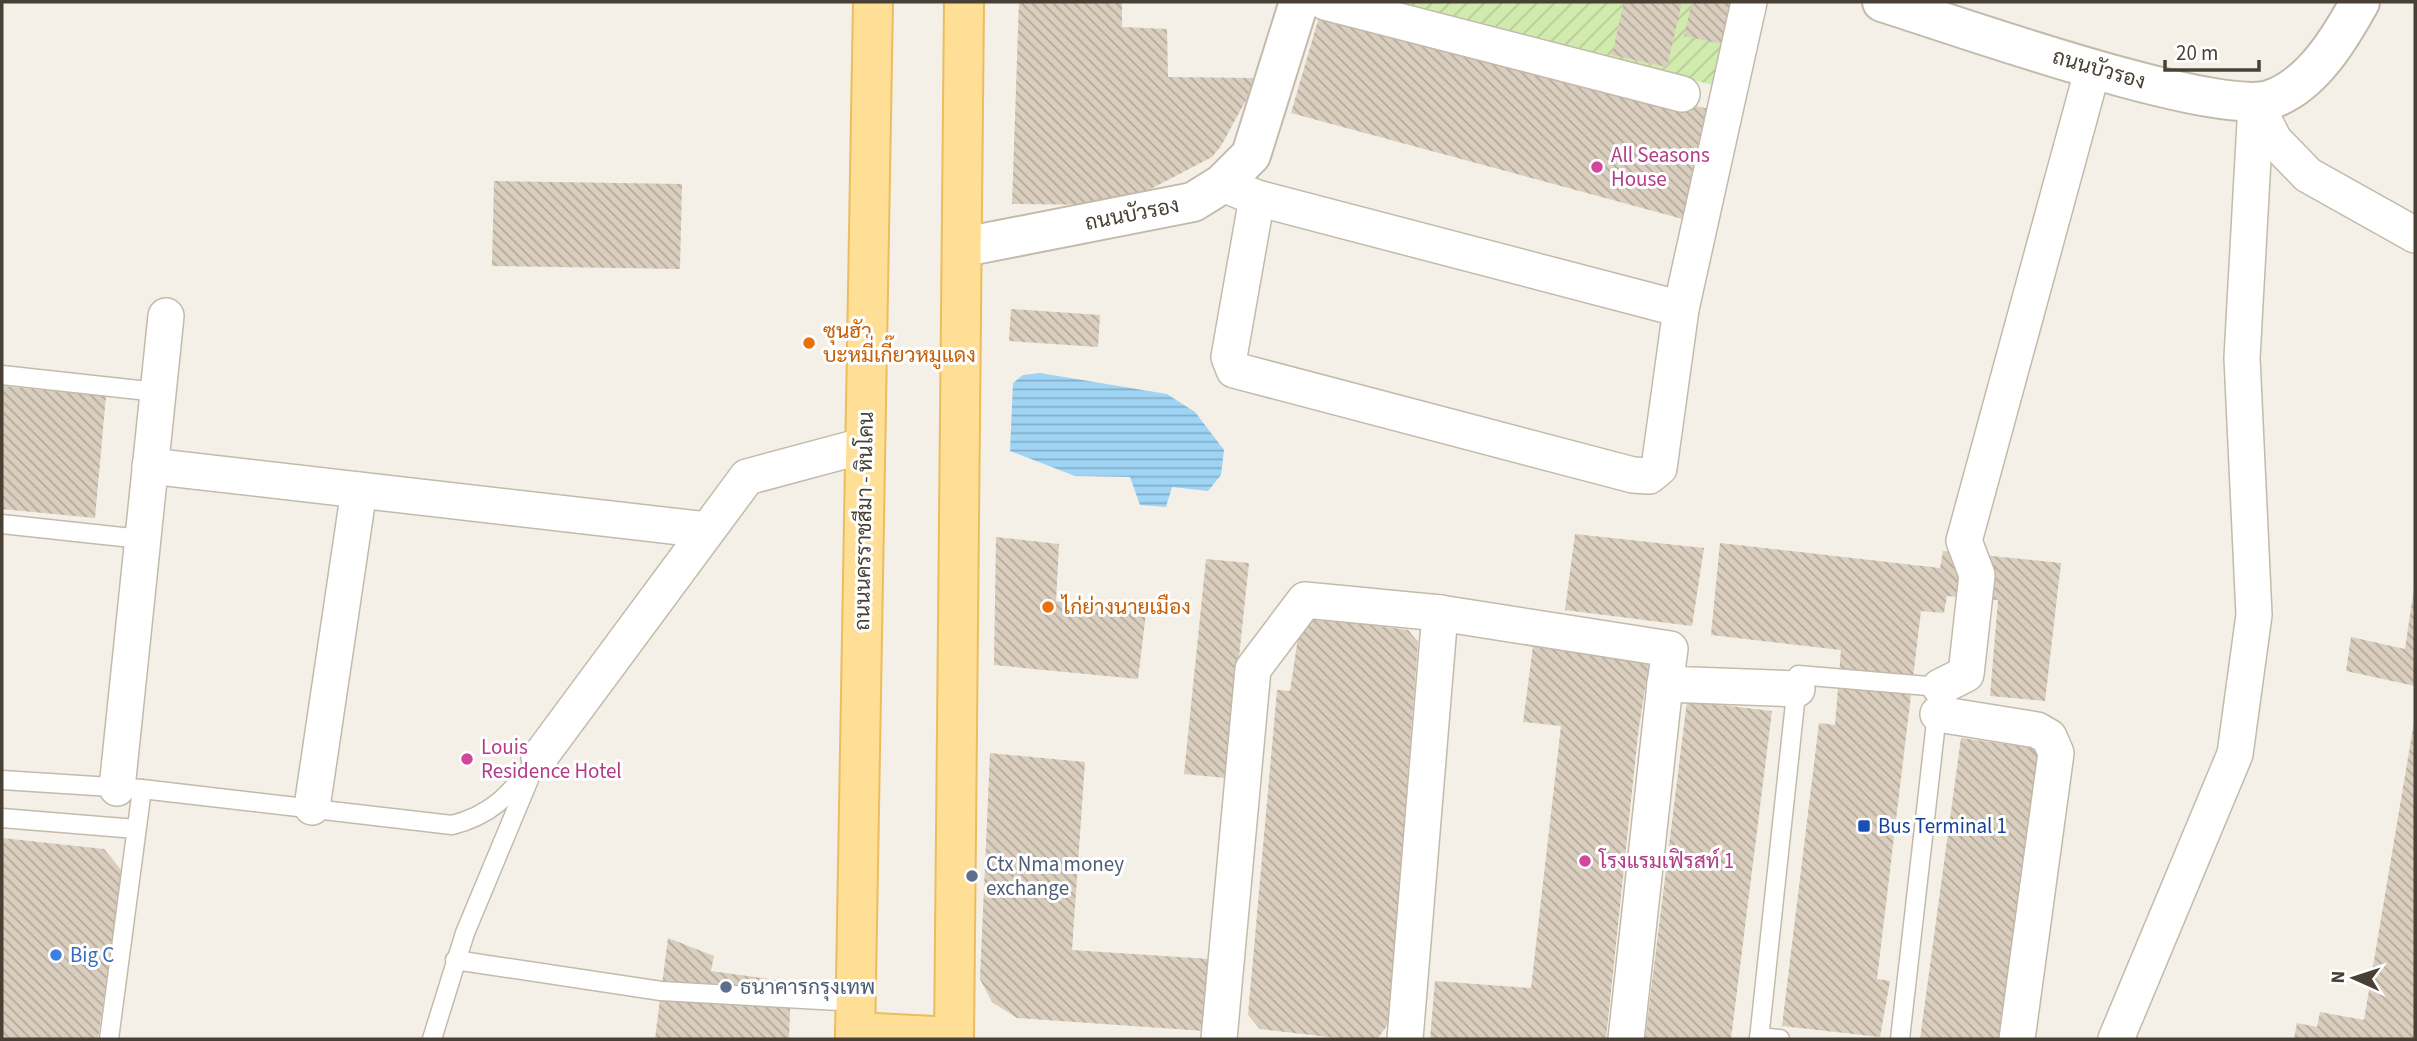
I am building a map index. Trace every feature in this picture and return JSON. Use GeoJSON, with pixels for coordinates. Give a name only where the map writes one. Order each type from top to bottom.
{"type":"FeatureCollection","features":[{"type":"Feature","properties":{"kind":"main road","name":"ถนนนครราชสีมา - หินโคน"},"geometry":{"type":"LineString","coordinates":[[856,1024],[873,2]]}},
{"type":"Feature","properties":{"kind":"main road"},"geometry":{"type":"LineString","coordinates":[[856,1024],[961,1039],[964,2]]}},
{"type":"Feature","properties":{"kind":"street","name":"ถนนบัวรอง"},"geometry":{"type":"LineString","coordinates":[[964,247],[1193,202],[1222,184],[1251,155],[1299,2]]}},
{"type":"Feature","properties":{"kind":"street"},"geometry":{"type":"LineString","coordinates":[[1325,2],[1682,94]]}},
{"type":"Feature","properties":{"kind":"street"},"geometry":{"type":"LineString","coordinates":[[1257,198],[1229,357],[1234,370],[1633,475],[1649,475],[1659,468],[1681,309],[1749,2]]}},
{"type":"Feature","properties":{"kind":"street","name":"ถนนบัวรอง"},"geometry":{"type":"LineString","coordinates":[[1882,2],[2093,68],[2156,85],[2256,104]]}},
{"type":"Feature","properties":{"kind":"street"},"geometry":{"type":"LineString","coordinates":[[2256,104],[2274,99],[2293,87],[2320,63],[2343,33],[2360,2]]}},
{"type":"Feature","properties":{"kind":"street"},"geometry":{"type":"LineString","coordinates":[[2017,1039],[2056,753],[2049,737],[2037,730],[1939,701],[1966,674],[1977,575],[1964,541],[2093,68]]}},
{"type":"Feature","properties":{"kind":"street"},"geometry":{"type":"LineString","coordinates":[[2256,104],[2274,140],[2308,175],[2415,234]]}},
{"type":"Feature","properties":{"kind":"street"},"geometry":{"type":"LineString","coordinates":[[2116,1039],[2235,754],[2254,615],[2242,358],[2256,104]]}},
{"type":"Feature","properties":{"kind":"street"},"geometry":{"type":"LineString","coordinates":[[1222,184],[1257,198],[1681,309]]}},
{"type":"Feature","properties":{"kind":"street"},"geometry":{"type":"LineString","coordinates":[[129,789],[141,539],[166,316]]}},
{"type":"Feature","properties":{"kind":"street"},"geometry":{"type":"LineString","coordinates":[[538,758],[747,477],[866,445]]}},
{"type":"Feature","properties":{"kind":"street"},"geometry":{"type":"LineString","coordinates":[[150,466],[706,530]]}},
{"type":"Feature","properties":{"kind":"street"},"geometry":{"type":"LineString","coordinates":[[312,807],[359,490]]}},
{"type":"Feature","properties":{"kind":"street"},"geometry":{"type":"LineString","coordinates":[[1219,1039],[1253,669],[1305,600],[1440,613],[1670,649],[1626,1039]]}},
{"type":"Feature","properties":{"kind":"street"},"geometry":{"type":"LineString","coordinates":[[1405,1039],[1440,613]]}},
{"type":"Feature","properties":{"kind":"street"},"geometry":{"type":"LineString","coordinates":[[1665,684],[1797,689]]}},
{"type":"Feature","properties":{"kind":"lane"},"geometry":{"type":"LineString","coordinates":[[2,375],[157,392]]}},
{"type":"Feature","properties":{"kind":"lane"},"geometry":{"type":"LineString","coordinates":[[2,524],[141,539]]}},
{"type":"Feature","properties":{"kind":"lane"},"geometry":{"type":"LineString","coordinates":[[1780,1039],[1759,1038],[1798,675],[1939,701],[1899,1039]]}},
{"type":"Feature","properties":{"kind":"lane"},"geometry":{"type":"LineString","coordinates":[[2,780],[312,807],[453,825],[475,819],[504,800],[538,758]]}},
{"type":"Feature","properties":{"kind":"lane"},"geometry":{"type":"LineString","coordinates":[[432,1039],[455,960],[538,758]]}},
{"type":"Feature","properties":{"kind":"lane"},"geometry":{"type":"LineString","coordinates":[[109,1039],[136,829],[129,789]]}},
{"type":"Feature","properties":{"kind":"lane"},"geometry":{"type":"LineString","coordinates":[[2,818],[136,829]]}},
{"type":"Feature","properties":{"kind":"lane"},"geometry":{"type":"LineString","coordinates":[[455,960],[856,1024]]}},
{"type":"Feature","properties":{"kind":"green space"},"geometry":{"type":"Polygon","coordinates":[[[1376,2],[1737,2],[1717,86],[1376,2]]]}},
{"type":"Feature","properties":{"kind":"water"},"geometry":{"type":"Polygon","coordinates":[[[1040,373],[1167,394],[1195,412],[1224,450],[1221,475],[1208,491],[1172,487],[1166,507],[1140,505],[1130,477],[1075,476],[1010,451],[1013,383],[1023,375],[1040,373]]]}},
{"type":"Feature","properties":{"kind":"building"},"geometry":{"type":"Polygon","coordinates":[[[1019,2],[1122,2],[1122,27],[1167,29],[1168,77],[1258,78],[1221,146],[1212,157],[1143,193],[1106,205],[1012,204],[1019,2]]]}},
{"type":"Feature","properties":{"kind":"building"},"geometry":{"type":"Polygon","coordinates":[[[1624,2],[1682,2],[1667,67],[1612,55],[1624,2]]]}},
{"type":"Feature","properties":{"kind":"building"},"geometry":{"type":"Polygon","coordinates":[[[1692,2],[1731,2],[1722,44],[1684,36],[1692,2]]]}},
{"type":"Feature","properties":{"kind":"building","name":"All Seasons House"},"geometry":{"type":"Polygon","coordinates":[[[1321,10],[1716,111],[1690,221],[1291,113],[1321,10]]]}},
{"type":"Feature","properties":{"kind":"building"},"geometry":{"type":"Polygon","coordinates":[[[494,181],[682,184],[680,269],[492,266],[494,181]]]}},
{"type":"Feature","properties":{"kind":"building"},"geometry":{"type":"Polygon","coordinates":[[[1011,309],[1100,315],[1098,347],[1009,341],[1011,309]]]}},
{"type":"Feature","properties":{"kind":"building"},"geometry":{"type":"Polygon","coordinates":[[[2,386],[106,396],[95,518],[2,509],[2,386]]]}},
{"type":"Feature","properties":{"kind":"building"},"geometry":{"type":"Polygon","coordinates":[[[1575,534],[1704,548],[1692,626],[1565,610],[1575,534]]]}},
{"type":"Feature","properties":{"kind":"building","name":"ไก่ย่างนายเมือง"},"geometry":{"type":"Polygon","coordinates":[[[996,537],[1059,544],[1056,601],[1146,613],[1138,679],[994,665],[996,537]]]}},
{"type":"Feature","properties":{"kind":"building"},"geometry":{"type":"Polygon","coordinates":[[[1720,543],[1940,568],[1943,551],[2061,563],[2045,701],[1990,696],[1998,600],[1947,596],[1944,613],[1921,611],[1877,979],[1890,981],[1880,1037],[1782,1026],[1819,723],[1835,725],[1841,650],[1711,635],[1720,543]]]}},
{"type":"Feature","properties":{"kind":"building"},"geometry":{"type":"Polygon","coordinates":[[[1206,559],[1249,563],[1226,778],[1184,774],[1206,559]]]}},
{"type":"Feature","properties":{"kind":"building"},"geometry":{"type":"Polygon","coordinates":[[[2414,588],[2415,686],[2346,671],[2351,637],[2405,649],[2414,588]]]}},
{"type":"Feature","properties":{"kind":"building"},"geometry":{"type":"Polygon","coordinates":[[[1311,617],[1408,630],[1418,642],[1389,1023],[1377,1039],[1346,1039],[1260,1029],[1248,1015],[1277,690],[1290,691],[1300,624],[1311,617]]]}},
{"type":"Feature","properties":{"kind":"building"},"geometry":{"type":"Polygon","coordinates":[[[1534,639],[1650,656],[1638,734],[1606,1039],[1430,1039],[1435,981],[1531,988],[1561,726],[1523,722],[1534,639]]]}},
{"type":"Feature","properties":{"kind":"building"},"geometry":{"type":"Polygon","coordinates":[[[1687,701],[1772,711],[1731,1039],[1645,1039],[1687,701]]]}},
{"type":"Feature","properties":{"kind":"building"},"geometry":{"type":"Polygon","coordinates":[[[2414,722],[2415,1039],[2294,1039],[2297,1023],[2317,1027],[2320,1012],[2364,1020],[2414,722]]]}},
{"type":"Feature","properties":{"kind":"building"},"geometry":{"type":"Polygon","coordinates":[[[1961,738],[2050,750],[2010,1039],[1920,1039],[1961,738]]]}},
{"type":"Feature","properties":{"kind":"building"},"geometry":{"type":"Polygon","coordinates":[[[990,753],[1085,762],[1072,950],[1210,959],[1205,1031],[1017,1018],[992,1002],[980,979],[990,753]]]}},
{"type":"Feature","properties":{"kind":"building","name":"Big C"},"geometry":{"type":"Polygon","coordinates":[[[2,838],[104,849],[122,871],[98,1039],[2,1039],[2,838]]]}},
{"type":"Feature","properties":{"kind":"building","name":"ธนาคารกรุงเทพ"},"geometry":{"type":"Polygon","coordinates":[[[668,938],[714,956],[711,971],[791,982],[789,1039],[655,1039],[668,938]]]}},
{"type":"Feature","properties":{"kind":"place","name":"All Seasons House"},"geometry":{"type":"Point","coordinates":[1597,167]}},
{"type":"Feature","properties":{"kind":"place","name":"ซุนฮัว บะหมี่เกี๊ยวหมูแดง"},"geometry":{"type":"Point","coordinates":[809,343]}},
{"type":"Feature","properties":{"kind":"place","name":"ไก่ย่างนายเมือง"},"geometry":{"type":"Point","coordinates":[1048,607]}},
{"type":"Feature","properties":{"kind":"place","name":"Louis Residence Hotel"},"geometry":{"type":"Point","coordinates":[467,759]}},
{"type":"Feature","properties":{"kind":"place","name":"Bus Terminal 1"},"geometry":{"type":"Point","coordinates":[1864,826]}},
{"type":"Feature","properties":{"kind":"place","name":"โรงแรมเฟิรสท์ 1"},"geometry":{"type":"Point","coordinates":[1585,861]}},
{"type":"Feature","properties":{"kind":"place","name":"Ctx Nma money exchange"},"geometry":{"type":"Point","coordinates":[972,876]}},
{"type":"Feature","properties":{"kind":"place","name":"Big C"},"geometry":{"type":"Point","coordinates":[56,955]}},
{"type":"Feature","properties":{"kind":"place","name":"ธนาคารกรุงเทพ"},"geometry":{"type":"Point","coordinates":[726,987]}}]}
